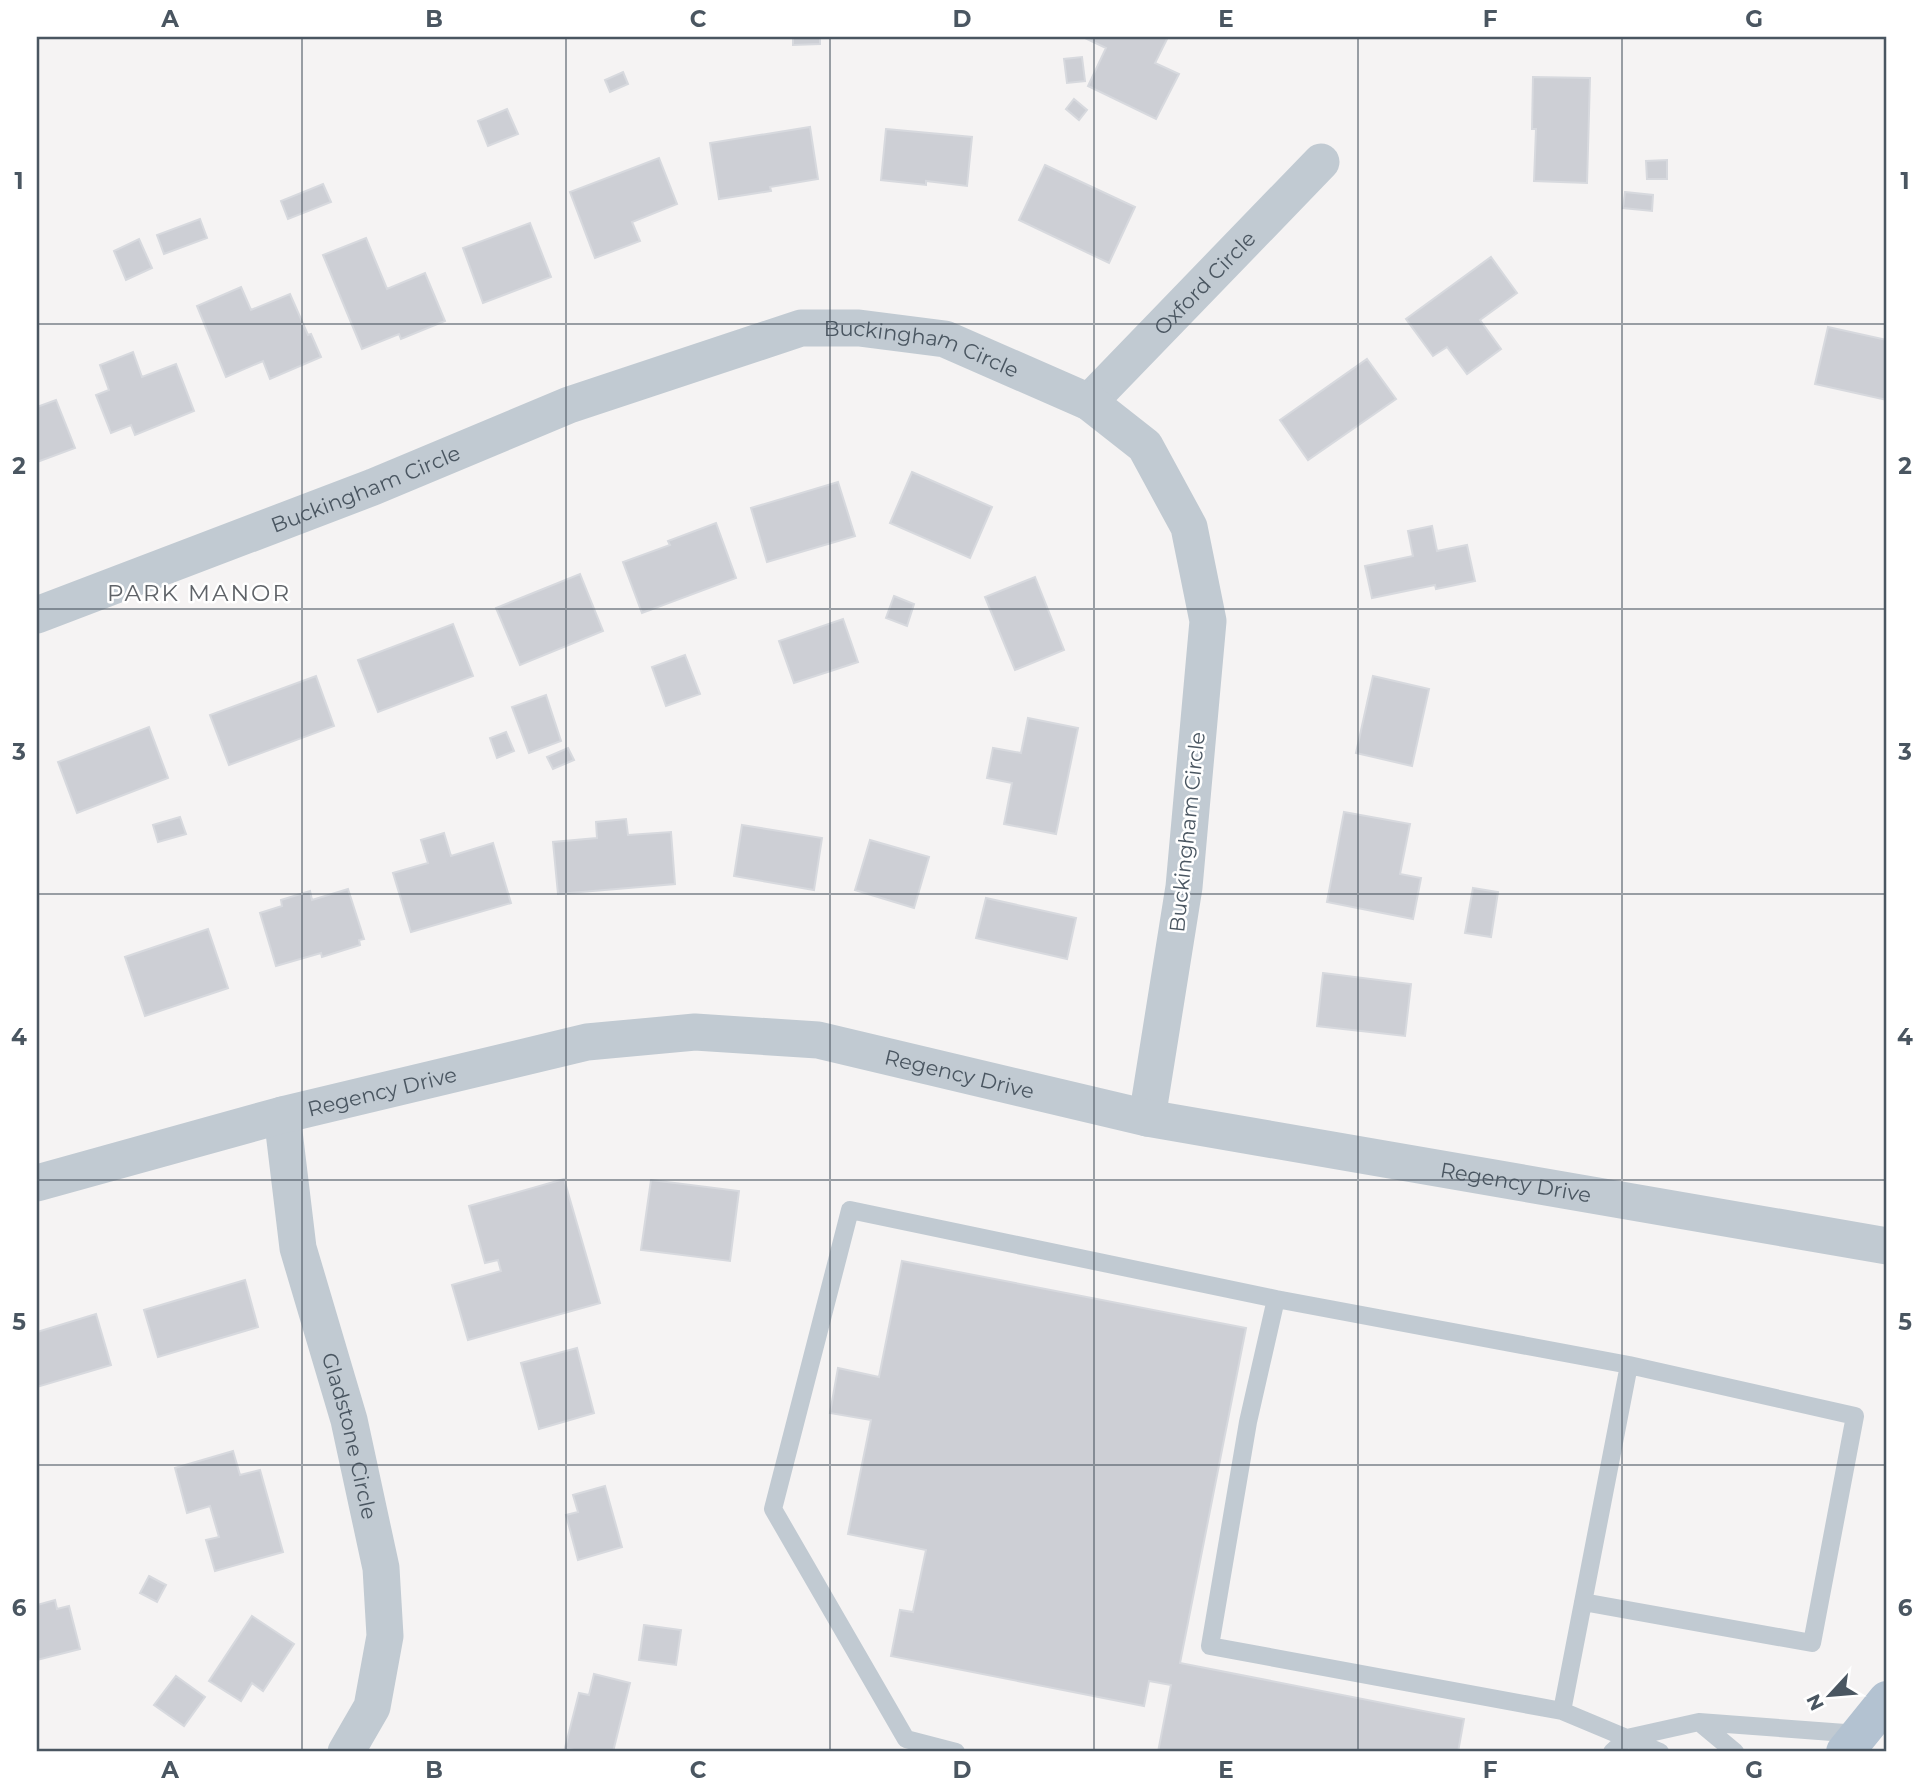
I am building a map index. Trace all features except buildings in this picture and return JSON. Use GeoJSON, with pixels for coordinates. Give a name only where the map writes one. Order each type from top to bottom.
{"type":"FeatureCollection","features":[{"type":"Feature","properties":{"kind":"main road"},"geometry":{"type":"LineString","coordinates":[[1852,1743],[1887,1700]]}},
{"type":"Feature","properties":{"kind":"street","name":"Oxford Circle"},"geometry":{"type":"LineString","coordinates":[[1089,402],[1321,162]]}},
{"type":"Feature","properties":{"kind":"street","name":"Buckingham Circle"},"geometry":{"type":"LineString","coordinates":[[37,615],[373,487],[569,405],[802,328],[859,328],[945,339],[1089,402],[1146,446],[1189,527],[1208,621],[1184,887],[1147,1118]]}},
{"type":"Feature","properties":{"kind":"street","name":"Regency Drive"},"geometry":{"type":"LineString","coordinates":[[37,1183],[282,1115],[587,1042],[695,1032],[818,1040],[1147,1118],[1887,1246]]}},
{"type":"Feature","properties":{"kind":"street","name":"Gladstone Circle"},"geometry":{"type":"LineString","coordinates":[[282,1115],[298,1248],[349,1420],[381,1568],[385,1636],[372,1707],[346,1752]]}},
{"type":"Feature","properties":{"kind":"lane"},"geometry":{"type":"LineString","coordinates":[[956,1752],[906,1739],[773,1509],[850,1210],[1276,1299],[1629,1365],[1855,1416],[1812,1643],[1583,1602]]}},
{"type":"Feature","properties":{"kind":"lane"},"geometry":{"type":"LineString","coordinates":[[1276,1299],[1248,1422],[1210,1646],[1562,1711],[1660,1752]]}},
{"type":"Feature","properties":{"kind":"lane"},"geometry":{"type":"LineString","coordinates":[[1562,1711],[1629,1365]]}},
{"type":"Feature","properties":{"kind":"lane"},"geometry":{"type":"LineString","coordinates":[[1612,1752],[1627,1738],[1699,1722],[1852,1743]]}},
{"type":"Feature","properties":{"kind":"lane"},"geometry":{"type":"LineString","coordinates":[[1699,1722],[1735,1752]]}},
{"type":"Feature","properties":{"kind":"district","name":"PARK MANOR"},"geometry":{"type":"Point","coordinates":[199,593]}}]}
